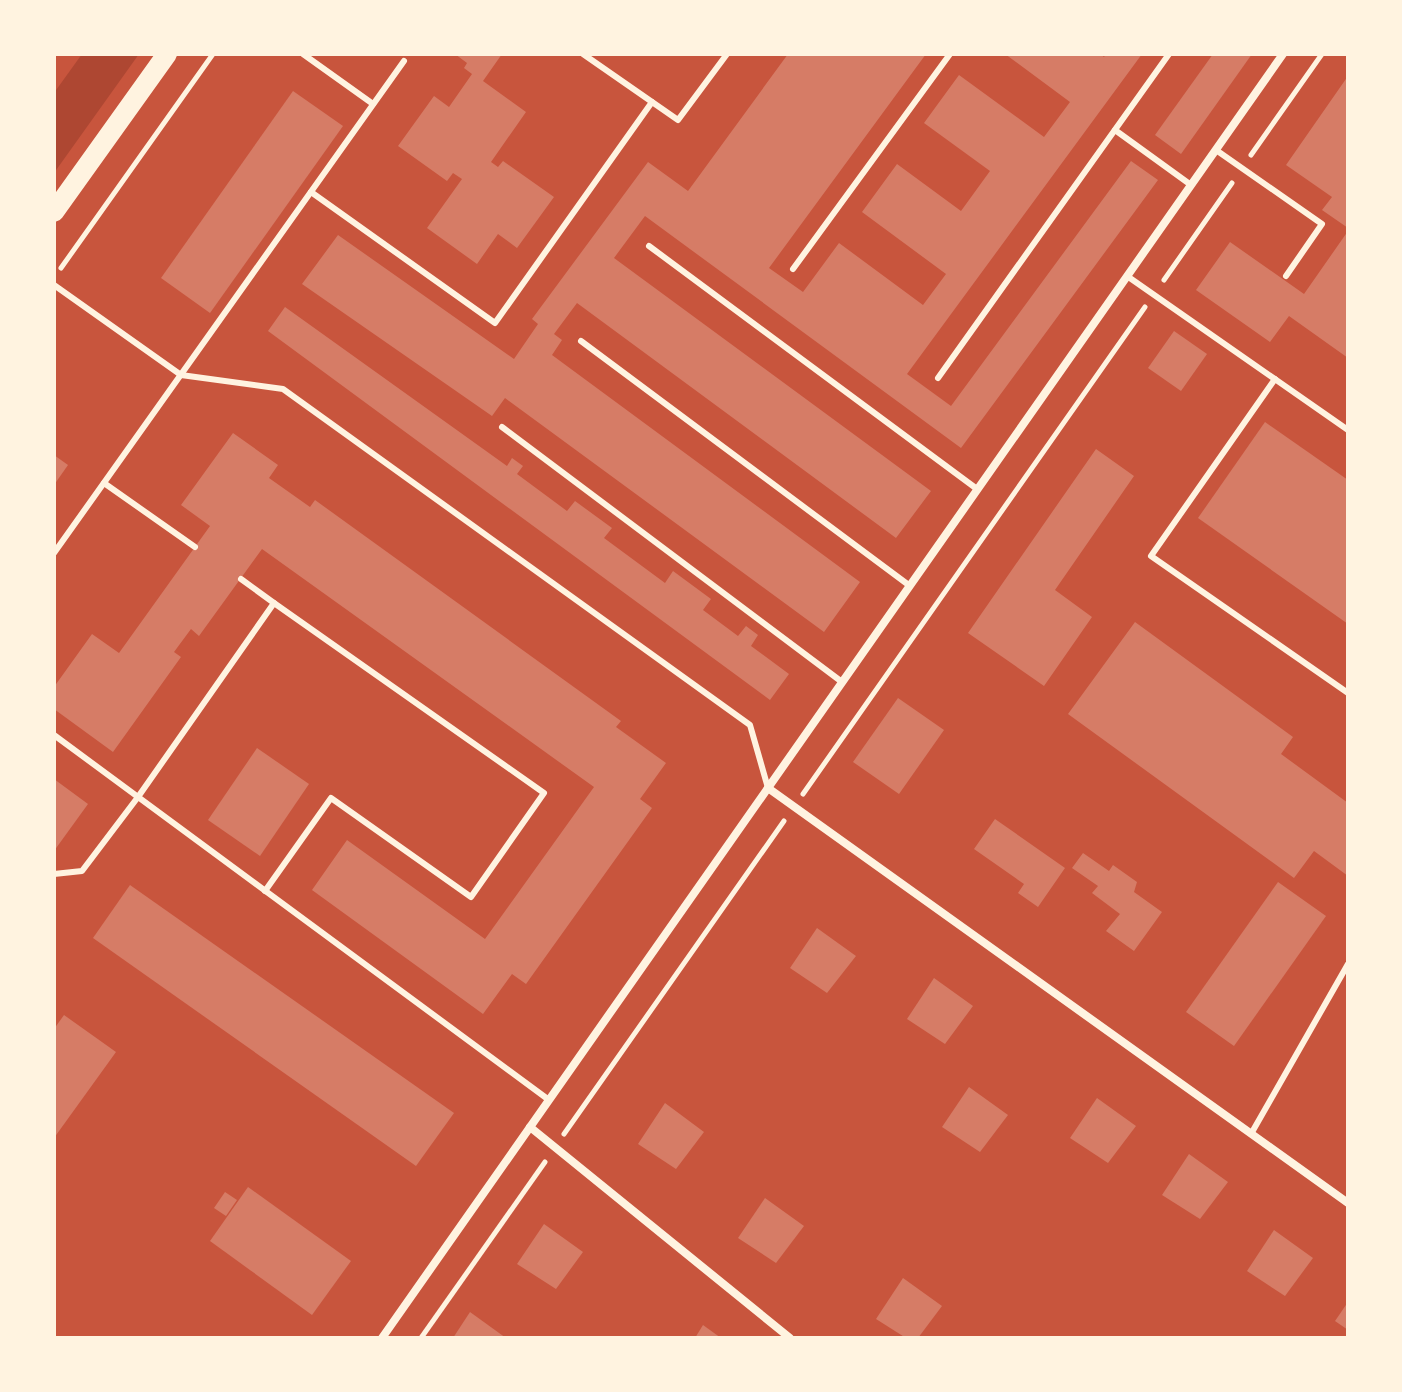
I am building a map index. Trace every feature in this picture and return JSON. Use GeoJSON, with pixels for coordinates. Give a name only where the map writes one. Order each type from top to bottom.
{"type":"FeatureCollection","features":[{"type":"Feature","properties":{"kind":"main road"},"geometry":{"type":"LineString","coordinates":[[54,212],[167,54]]}},
{"type":"Feature","properties":{"kind":"street"},"geometry":{"type":"LineString","coordinates":[[382,1338],[1283,54]]}},
{"type":"Feature","properties":{"kind":"street"},"geometry":{"type":"LineString","coordinates":[[768,788],[1348,1203]]}},
{"type":"Feature","properties":{"kind":"street"},"geometry":{"type":"LineString","coordinates":[[530,1127],[790,1338]]}},
{"type":"Feature","properties":{"kind":"lane"},"geometry":{"type":"LineString","coordinates":[[303,54],[373,104]]}},
{"type":"Feature","properties":{"kind":"lane"},"geometry":{"type":"LineString","coordinates":[[583,54],[678,120],[727,54]]}},
{"type":"Feature","properties":{"kind":"lane"},"geometry":{"type":"LineString","coordinates":[[793,269],[950,54]]}},
{"type":"Feature","properties":{"kind":"lane"},"geometry":{"type":"LineString","coordinates":[[938,378],[1169,54]]}},
{"type":"Feature","properties":{"kind":"lane"},"geometry":{"type":"LineString","coordinates":[[54,553],[404,61]]}},
{"type":"Feature","properties":{"kind":"lane"},"geometry":{"type":"LineString","coordinates":[[311,192],[495,323],[652,102]]}},
{"type":"Feature","properties":{"kind":"lane"},"geometry":{"type":"LineString","coordinates":[[1115,130],[1191,185]]}},
{"type":"Feature","properties":{"kind":"lane"},"geometry":{"type":"LineString","coordinates":[[1216,150],[1322,224],[1286,276]]}},
{"type":"Feature","properties":{"kind":"lane"},"geometry":{"type":"LineString","coordinates":[[649,246],[977,489]]}},
{"type":"Feature","properties":{"kind":"lane"},"geometry":{"type":"LineString","coordinates":[[1127,276],[1348,430]]}},
{"type":"Feature","properties":{"kind":"lane"},"geometry":{"type":"LineString","coordinates":[[54,285],[181,375],[283,389],[750,725],[768,788]]}},
{"type":"Feature","properties":{"kind":"lane"},"geometry":{"type":"LineString","coordinates":[[581,341],[910,586]]}},
{"type":"Feature","properties":{"kind":"lane"},"geometry":{"type":"LineString","coordinates":[[1275,379],[1151,556],[1348,693]]}},
{"type":"Feature","properties":{"kind":"lane"},"geometry":{"type":"LineString","coordinates":[[502,427],[842,682]]}},
{"type":"Feature","properties":{"kind":"lane"},"geometry":{"type":"LineString","coordinates":[[104,483],[195,547]]}},
{"type":"Feature","properties":{"kind":"lane"},"geometry":{"type":"LineString","coordinates":[[241,579],[544,793],[471,897],[331,798],[265,891]]}},
{"type":"Feature","properties":{"kind":"lane"},"geometry":{"type":"LineString","coordinates":[[54,874],[82,871],[138,797],[274,603]]}},
{"type":"Feature","properties":{"kind":"lane"},"geometry":{"type":"LineString","coordinates":[[54,735],[549,1100]]}},
{"type":"Feature","properties":{"kind":"lane"},"geometry":{"type":"LineString","coordinates":[[1251,1134],[1348,964]]}},
{"type":"Feature","properties":{"kind":"path"},"geometry":{"type":"LineString","coordinates":[[54,277],[213,54]]}},
{"type":"Feature","properties":{"kind":"path"},"geometry":{"type":"LineString","coordinates":[[421,1338],[1322,54]]}},
{"type":"Feature","properties":{"kind":"shaded area"},"geometry":{"type":"Polygon","coordinates":[[[82,54],[139,54],[54,173],[54,93],[82,54]]]}},
{"type":"Feature","properties":{"kind":"building"},"geometry":{"type":"Polygon","coordinates":[[[455,54],[502,54],[483,81],[526,112],[491,162],[498,167],[503,161],[554,197],[517,248],[498,234],[477,264],[427,228],[462,179],[453,173],[447,181],[398,146],[434,96],[449,107],[472,74],[464,68],[467,63],[455,54]]]}},
{"type":"Feature","properties":{"kind":"building"},"geometry":{"type":"Polygon","coordinates":[[[788,54],[926,54],[769,268],[803,292],[839,243],[923,305],[946,274],[862,212],[897,164],[961,211],[990,171],[924,123],[959,75],[1044,137],[1070,102],[1005,54],[1100,54],[1104,57],[1106,54],[1142,54],[907,374],[951,406],[1131,161],[1158,180],[961,448],[645,216],[614,258],[931,491],[896,538],[577,303],[554,334],[562,340],[552,355],[860,582],[824,632],[505,398],[492,416],[302,284],[338,235],[514,359],[538,324],[532,319],[648,162],[688,191],[788,54]]]}},
{"type":"Feature","properties":{"kind":"building"},"geometry":{"type":"Polygon","coordinates":[[[1213,54],[1252,54],[1181,154],[1155,135],[1213,54]]]}},
{"type":"Feature","properties":{"kind":"building"},"geometry":{"type":"Polygon","coordinates":[[[1348,76],[1348,228],[1322,210],[1332,197],[1286,165],[1348,76]]]}},
{"type":"Feature","properties":{"kind":"building"},"geometry":{"type":"Polygon","coordinates":[[[293,91],[343,126],[210,313],[161,278],[293,91]]]}},
{"type":"Feature","properties":{"kind":"building"},"geometry":{"type":"Polygon","coordinates":[[[1348,231],[1348,358],[1289,316],[1270,342],[1196,290],[1230,242],[1304,294],[1348,231]]]}},
{"type":"Feature","properties":{"kind":"building"},"geometry":{"type":"Polygon","coordinates":[[[285,307],[507,466],[512,458],[523,466],[517,474],[567,511],[575,501],[612,528],[604,538],[665,583],[673,571],[711,599],[703,610],[738,636],[746,626],[758,635],[751,646],[789,674],[770,700],[268,331],[285,307]]]}},
{"type":"Feature","properties":{"kind":"building"},"geometry":{"type":"Polygon","coordinates":[[[1174,331],[1207,354],[1181,391],[1148,368],[1174,331]]]}},
{"type":"Feature","properties":{"kind":"building"},"geometry":{"type":"Polygon","coordinates":[[[1265,422],[1348,480],[1348,624],[1198,518],[1265,422]]]}},
{"type":"Feature","properties":{"kind":"building"},"geometry":{"type":"Polygon","coordinates":[[[233,433],[278,465],[269,478],[310,507],[315,500],[621,721],[616,727],[666,763],[640,799],[652,808],[526,984],[512,974],[483,1014],[312,890],[347,840],[485,939],[594,787],[262,549],[199,636],[191,629],[174,652],[181,657],[113,752],[54,709],[54,687],[92,634],[119,653],[210,526],[181,505],[233,433]]]}},
{"type":"Feature","properties":{"kind":"building"},"geometry":{"type":"Polygon","coordinates":[[[1096,449],[1134,476],[1055,590],[1092,617],[1044,686],[968,633],[1096,449]]]}},
{"type":"Feature","properties":{"kind":"building"},"geometry":{"type":"Polygon","coordinates":[[[54,455],[68,465],[54,485],[54,455]]]}},
{"type":"Feature","properties":{"kind":"building"},"geometry":{"type":"Polygon","coordinates":[[[1135,622],[1293,737],[1281,754],[1348,803],[1348,876],[1314,851],[1294,878],[1068,714],[1135,622]]]}},
{"type":"Feature","properties":{"kind":"building"},"geometry":{"type":"Polygon","coordinates":[[[898,698],[944,730],[899,794],[853,762],[898,698]]]}},
{"type":"Feature","properties":{"kind":"building"},"geometry":{"type":"Polygon","coordinates":[[[257,748],[309,784],[260,856],[208,820],[257,748]]]}},
{"type":"Feature","properties":{"kind":"building"},"geometry":{"type":"Polygon","coordinates":[[[54,779],[88,804],[54,851],[54,779]]]}},
{"type":"Feature","properties":{"kind":"building"},"geometry":{"type":"Polygon","coordinates":[[[995,819],[1065,868],[1038,907],[1018,893],[1024,884],[974,849],[995,819]]]}},
{"type":"Feature","properties":{"kind":"building"},"geometry":{"type":"Polygon","coordinates":[[[1083,853],[1109,871],[1113,865],[1137,882],[1134,892],[1162,912],[1134,951],[1106,931],[1120,914],[1092,893],[1098,886],[1072,868],[1083,853]]]}},
{"type":"Feature","properties":{"kind":"building"},"geometry":{"type":"Polygon","coordinates":[[[1278,882],[1326,916],[1234,1046],[1186,1012],[1278,882]]]}},
{"type":"Feature","properties":{"kind":"building"},"geometry":{"type":"Polygon","coordinates":[[[130,885],[454,1113],[416,1166],[93,938],[130,885]]]}},
{"type":"Feature","properties":{"kind":"building"},"geometry":{"type":"Polygon","coordinates":[[[817,928],[856,956],[827,993],[790,968],[817,928]]]}},
{"type":"Feature","properties":{"kind":"building"},"geometry":{"type":"Polygon","coordinates":[[[934,978],[973,1006],[945,1044],[907,1019],[934,978]]]}},
{"type":"Feature","properties":{"kind":"building"},"geometry":{"type":"Polygon","coordinates":[[[64,1015],[116,1052],[54,1138],[54,1029],[64,1015]]]}},
{"type":"Feature","properties":{"kind":"building"},"geometry":{"type":"Polygon","coordinates":[[[969,1087],[1008,1115],[980,1152],[942,1127],[969,1087]]]}},
{"type":"Feature","properties":{"kind":"building"},"geometry":{"type":"Polygon","coordinates":[[[1097,1098],[1136,1126],[1108,1163],[1070,1138],[1097,1098]]]}},
{"type":"Feature","properties":{"kind":"building"},"geometry":{"type":"Polygon","coordinates":[[[665,1103],[704,1132],[676,1169],[638,1144],[665,1103]]]}},
{"type":"Feature","properties":{"kind":"building"},"geometry":{"type":"Polygon","coordinates":[[[1189,1154],[1228,1182],[1200,1219],[1162,1195],[1189,1154]]]}},
{"type":"Feature","properties":{"kind":"building"},"geometry":{"type":"Polygon","coordinates":[[[248,1187],[351,1261],[312,1315],[210,1241],[248,1187]]]}},
{"type":"Feature","properties":{"kind":"building"},"geometry":{"type":"Polygon","coordinates":[[[225,1192],[237,1200],[226,1216],[214,1208],[225,1192]]]}},
{"type":"Feature","properties":{"kind":"building"},"geometry":{"type":"Polygon","coordinates":[[[765,1198],[804,1226],[776,1263],[738,1238],[765,1198]]]}},
{"type":"Feature","properties":{"kind":"building"},"geometry":{"type":"Polygon","coordinates":[[[544,1224],[583,1252],[556,1289],[517,1264],[544,1224]]]}},
{"type":"Feature","properties":{"kind":"building"},"geometry":{"type":"Polygon","coordinates":[[[1274,1230],[1313,1258],[1285,1296],[1247,1271],[1274,1230]]]}},
{"type":"Feature","properties":{"kind":"building"},"geometry":{"type":"Polygon","coordinates":[[[903,1278],[942,1306],[918,1338],[906,1338],[876,1319],[903,1278]]]}},
{"type":"Feature","properties":{"kind":"building"},"geometry":{"type":"Polygon","coordinates":[[[1348,1302],[1348,1330],[1335,1321],[1348,1302]]]}},
{"type":"Feature","properties":{"kind":"building"},"geometry":{"type":"Polygon","coordinates":[[[470,1312],[506,1338],[453,1338],[470,1312]]]}},
{"type":"Feature","properties":{"kind":"building"},"geometry":{"type":"Polygon","coordinates":[[[703,1325],[721,1338],[695,1338],[703,1325]]]}}]}
